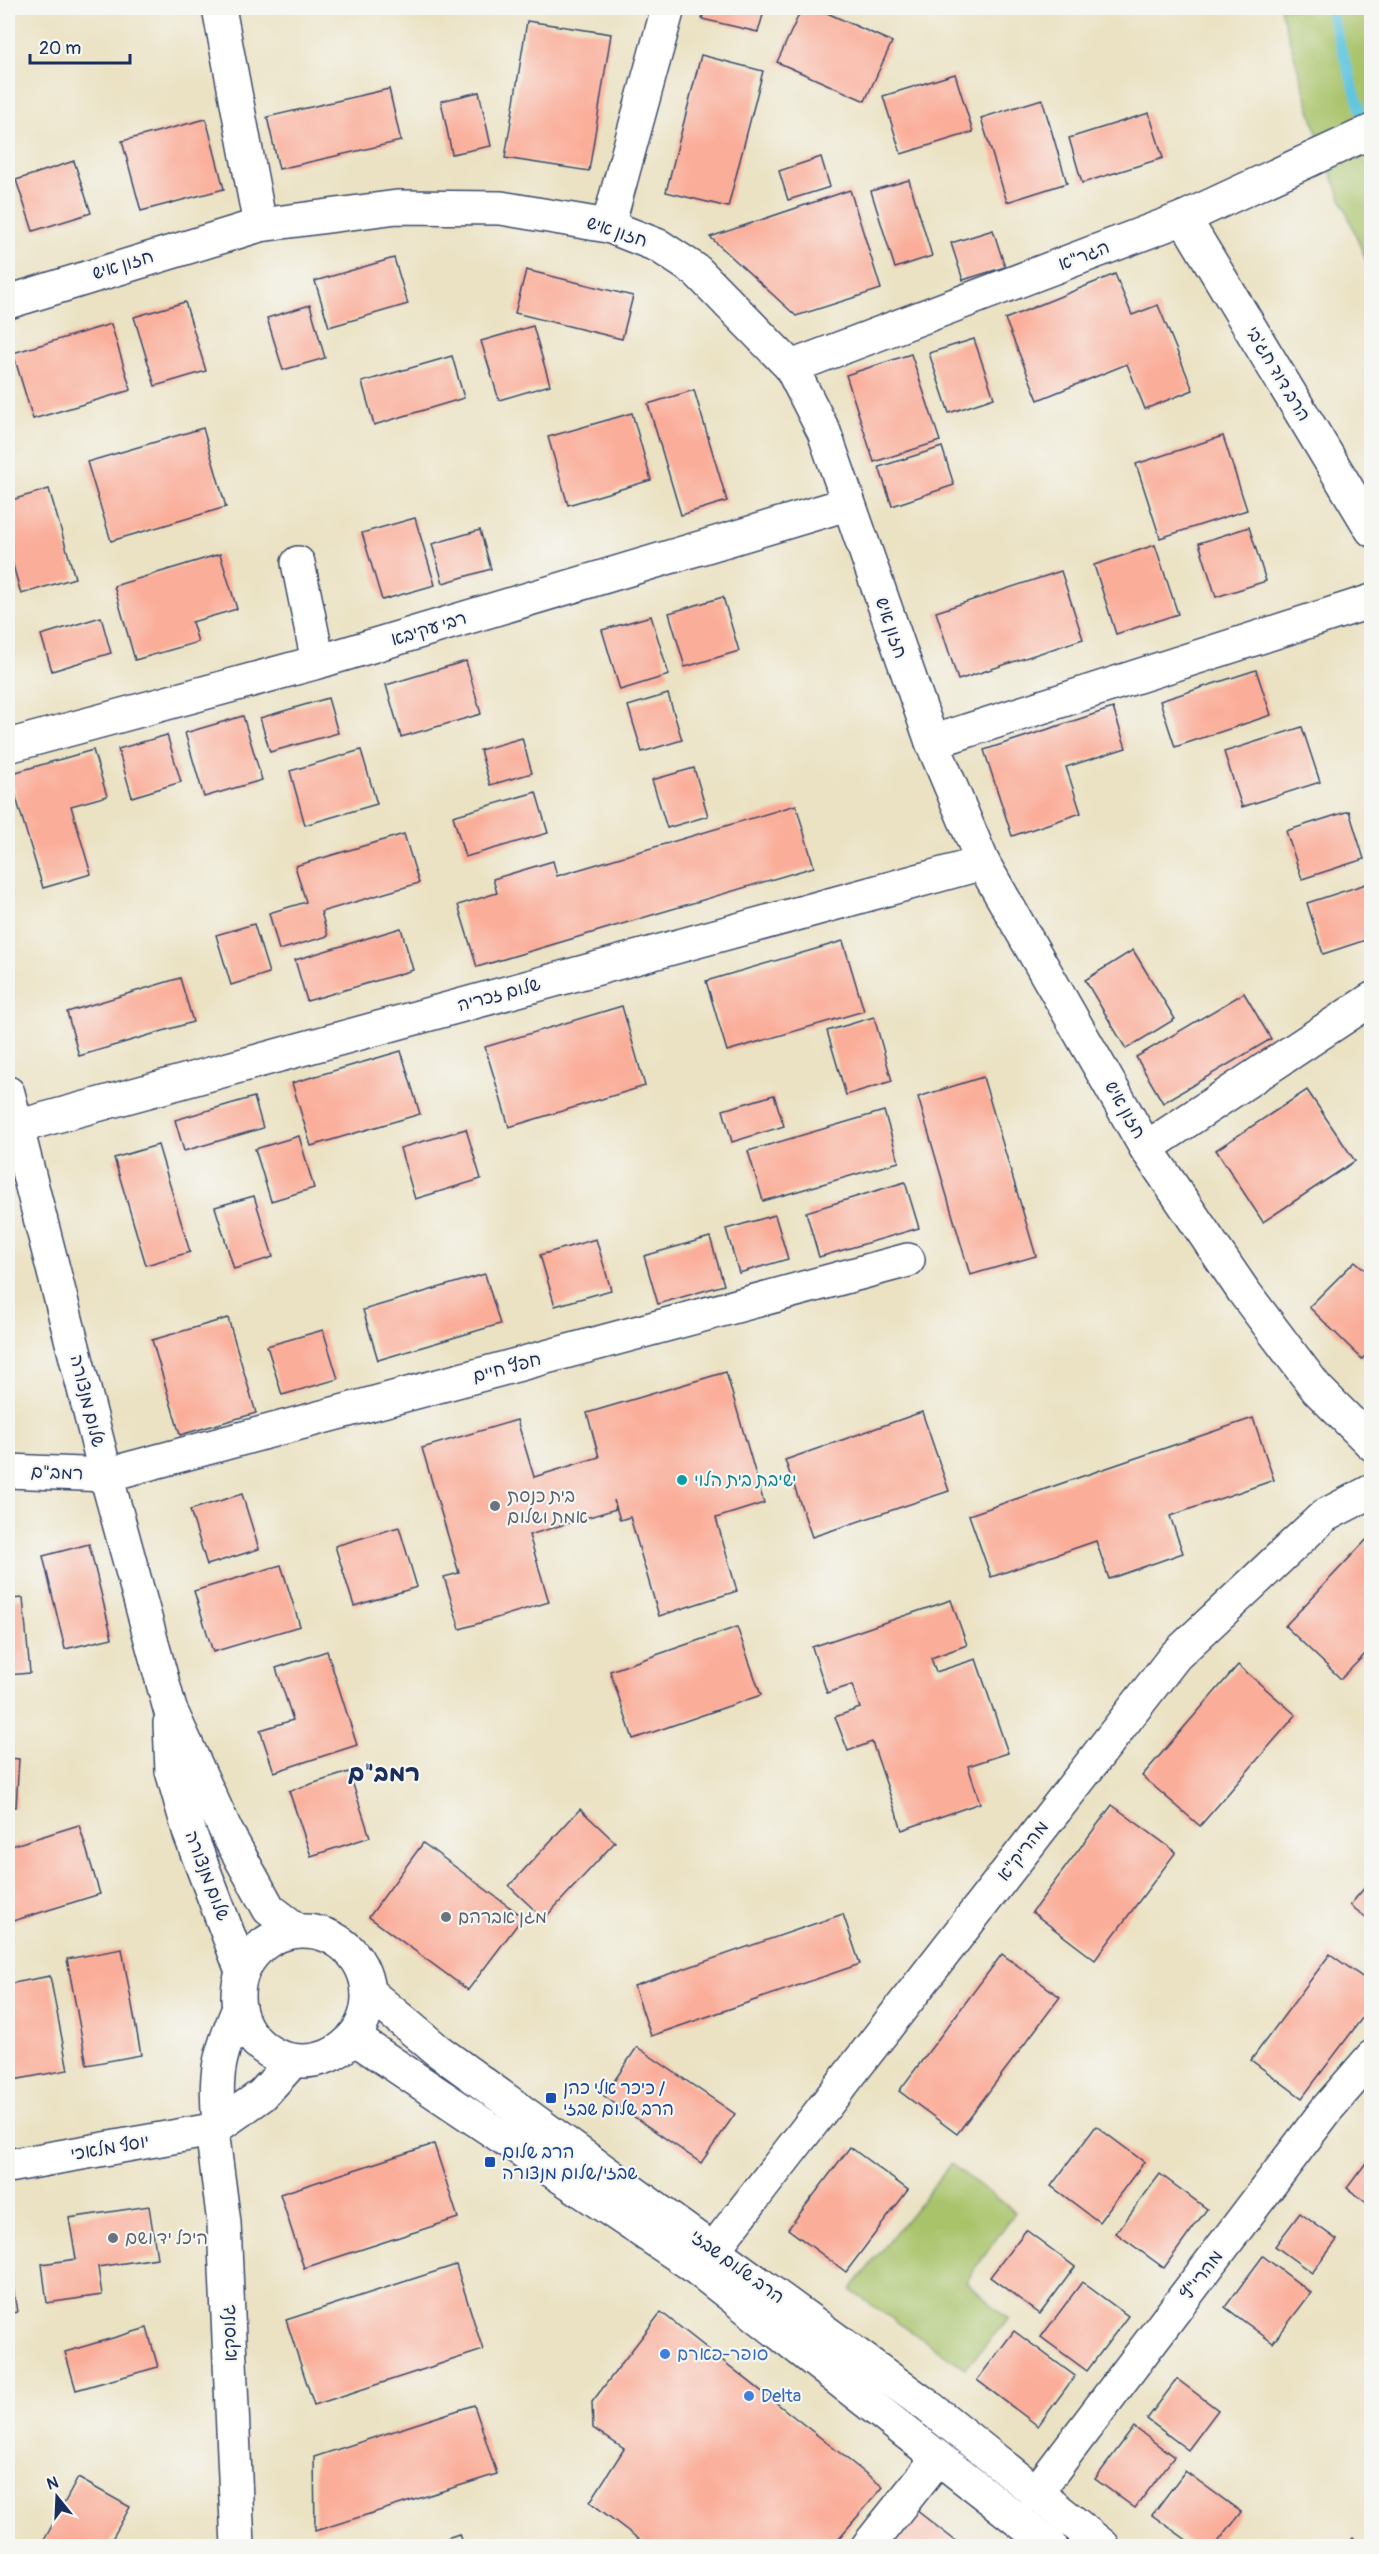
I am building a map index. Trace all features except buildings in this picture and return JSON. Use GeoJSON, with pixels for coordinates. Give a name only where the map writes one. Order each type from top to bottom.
{"type":"FeatureCollection","features":[{"type":"Feature","properties":{"kind":"street"},"geometry":{"type":"LineString","coordinates":[[219,8],[260,225]]}},
{"type":"Feature","properties":{"kind":"street"},"geometry":{"type":"LineString","coordinates":[[608,226],[668,8]]}},
{"type":"Feature","properties":{"kind":"street","name":"הגר\"א"},"geometry":{"type":"LineString","coordinates":[[791,367],[1184,218],[1371,131]]}},
{"type":"Feature","properties":{"kind":"street","name":"חזון איש"},"geometry":{"type":"LineString","coordinates":[[8,302],[260,225],[408,207],[501,208],[608,226],[659,246],[697,271],[791,367],[824,432],[847,504],[932,742],[983,863],[1146,1148],[1244,1292],[1317,1389],[1371,1444]]}},
{"type":"Feature","properties":{"kind":"street","name":"הרב דוד חג'בי"},"geometry":{"type":"LineString","coordinates":[[1184,218],[1371,530]]}},
{"type":"Feature","properties":{"kind":"street","name":"רבי עקיבא"},"geometry":{"type":"LineString","coordinates":[[8,746],[318,662],[847,504]]}},
{"type":"Feature","properties":{"kind":"street"},"geometry":{"type":"LineString","coordinates":[[298,563],[318,662]]}},
{"type":"Feature","properties":{"kind":"street"},"geometry":{"type":"LineString","coordinates":[[932,742],[1371,601]]}},
{"type":"Feature","properties":{"kind":"street","name":"שלום זכריה"},"geometry":{"type":"LineString","coordinates":[[16,1127],[983,863]]}},
{"type":"Feature","properties":{"kind":"street"},"geometry":{"type":"LineString","coordinates":[[1146,1148],[1371,999]]}},
{"type":"Feature","properties":{"kind":"street","name":"שלום מנצורה"},"geometry":{"type":"LineString","coordinates":[[8,1092],[106,1475],[170,1709],[226,1831],[269,1909],[298,1931]]}},
{"type":"Feature","properties":{"kind":"street","name":"חפץ חיים"},"geometry":{"type":"LineString","coordinates":[[106,1475],[908,1260]]}},
{"type":"Feature","properties":{"kind":"street","name":"רמב\"ם"},"geometry":{"type":"LineString","coordinates":[[8,1471],[106,1475]]}},
{"type":"Feature","properties":{"kind":"street","name":"מהריק\"א"},"geometry":{"type":"LineString","coordinates":[[713,2250],[1175,1656],[1324,1516],[1371,1491]]}},
{"type":"Feature","properties":{"kind":"street","name":"שלום מנצורה"},"geometry":{"type":"LineString","coordinates":[[170,1709],[172,1771],[190,1834],[242,1971]]}},
{"type":"Feature","properties":{"kind":"street"},"geometry":{"type":"LineString","coordinates":[[298,1931],[313,1932],[340,1943],[360,1965],[368,1992],[362,2024],[353,2037],[331,2055],[317,2060],[293,2061],[271,2054],[253,2038],[240,2018],[237,1994],[242,1971],[255,1951],[275,1937],[298,1931]]}},
{"type":"Feature","properties":{"kind":"street","name":"הרב שלום שבזי"},"geometry":{"type":"LineString","coordinates":[[368,1992],[438,2049],[929,2407],[1102,2547]]}},
{"type":"Feature","properties":{"kind":"street","name":"גלוסקא"},"geometry":{"type":"LineString","coordinates":[[238,2547],[224,2223],[215,2086],[223,2046],[239,2008]]}},
{"type":"Feature","properties":{"kind":"street","name":"הרב שלום שבזי"},"geometry":{"type":"LineString","coordinates":[[353,2037],[691,2264],[1051,2547]]}},
{"type":"Feature","properties":{"kind":"street","name":"מהרי\"ץ"},"geometry":{"type":"LineString","coordinates":[[1035,2494],[1320,2119],[1371,2057]]}},
{"type":"Feature","properties":{"kind":"street"},"geometry":{"type":"LineString","coordinates":[[216,2127],[262,2095],[293,2061]]}},
{"type":"Feature","properties":{"kind":"street","name":"יוסף מלאכי"},"geometry":{"type":"LineString","coordinates":[[8,2166],[216,2127]]}},
{"type":"Feature","properties":{"kind":"street"},"geometry":{"type":"LineString","coordinates":[[868,2547],[938,2458]]}},
{"type":"Feature","properties":{"kind":"green space"},"geometry":{"type":"Polygon","coordinates":[[[1280,8],[1371,8],[1371,273],[1323,153],[1280,8]]]}},
{"type":"Feature","properties":{"kind":"green space"},"geometry":{"type":"Polygon","coordinates":[[[951,2164],[1015,2212],[966,2282],[1008,2319],[965,2368],[850,2290],[951,2164]]]}},
{"type":"Feature","properties":{"kind":"waterway"},"geometry":{"type":"LineString","coordinates":[[1329,8],[1366,128]]}},
{"type":"Feature","properties":{"kind":"place","name":"ישיבת בית הלוי"},"geometry":{"type":"Point","coordinates":[682,1480]}},
{"type":"Feature","properties":{"kind":"place","name":"בית כנסת אמת ושלום"},"geometry":{"type":"Point","coordinates":[495,1506]}},
{"type":"Feature","properties":{"kind":"place","name":"מגן אברהם"},"geometry":{"type":"Point","coordinates":[446,1917]}},
{"type":"Feature","properties":{"kind":"place","name":"כיכר אלי כהן / הרב שלום שבזי"},"geometry":{"type":"Point","coordinates":[551,2098]}},
{"type":"Feature","properties":{"kind":"place","name":"הרב שלום שבזי/שלום מנצורה"},"geometry":{"type":"Point","coordinates":[490,2162]}},
{"type":"Feature","properties":{"kind":"place","name":"היכל יד ושם"},"geometry":{"type":"Point","coordinates":[113,2238]}},
{"type":"Feature","properties":{"kind":"place","name":"סופר-פארם"},"geometry":{"type":"Point","coordinates":[665,2354]}},
{"type":"Feature","properties":{"kind":"place","name":"Delta"},"geometry":{"type":"Point","coordinates":[749,2396]}},
{"type":"Feature","properties":{"kind":"district","name":"רמב\"ם"},"geometry":{"type":"Point","coordinates":[384,1773]}}]}
